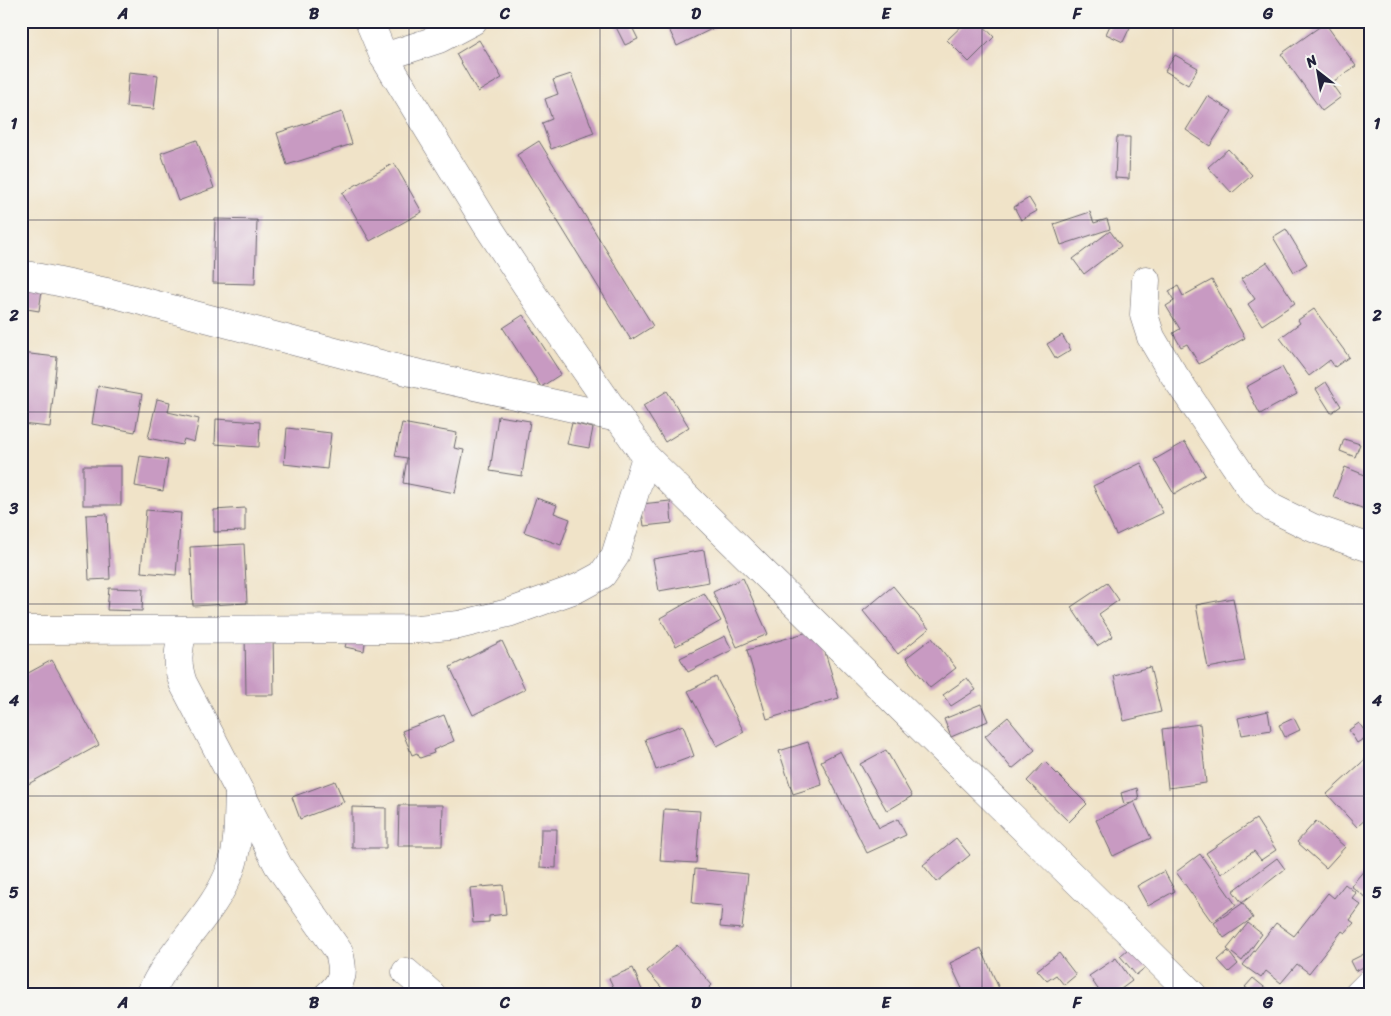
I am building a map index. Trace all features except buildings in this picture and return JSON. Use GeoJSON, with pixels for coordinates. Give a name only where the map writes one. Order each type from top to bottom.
{"type":"FeatureCollection","features":[{"type":"Feature","properties":{"kind":"street"},"geometry":{"type":"LineString","coordinates":[[369,21],[384,57],[490,230],[646,457],[1193,995]]}},
{"type":"Feature","properties":{"kind":"street"},"geometry":{"type":"LineString","coordinates":[[384,57],[439,38],[472,21]]}},
{"type":"Feature","properties":{"kind":"street"},"geometry":{"type":"LineString","coordinates":[[21,274],[111,293],[407,371],[618,418]]}},
{"type":"Feature","properties":{"kind":"street"},"geometry":{"type":"LineString","coordinates":[[1146,280],[1144,315],[1151,337],[1168,366],[1254,492],[1272,508],[1313,528],[1370,548]]}},
{"type":"Feature","properties":{"kind":"street"},"geometry":{"type":"LineString","coordinates":[[21,630],[418,629],[459,625],[508,613],[578,588],[602,575],[615,556],[646,457]]}},
{"type":"Feature","properties":{"kind":"street"},"geometry":{"type":"LineString","coordinates":[[183,630],[178,652],[178,669],[183,683],[239,787],[278,865],[339,952],[342,976],[337,987],[328,995]]}},
{"type":"Feature","properties":{"kind":"street"},"geometry":{"type":"LineString","coordinates":[[150,995],[166,966],[213,904],[232,868],[238,826],[239,787]]}},
{"type":"Feature","properties":{"kind":"street"},"geometry":{"type":"LineString","coordinates":[[406,972],[432,995]]}},
{"type":"Feature","properties":{"kind":"street"},"geometry":{"type":"LineString","coordinates":[[1358,995],[1370,983]]}}]}
